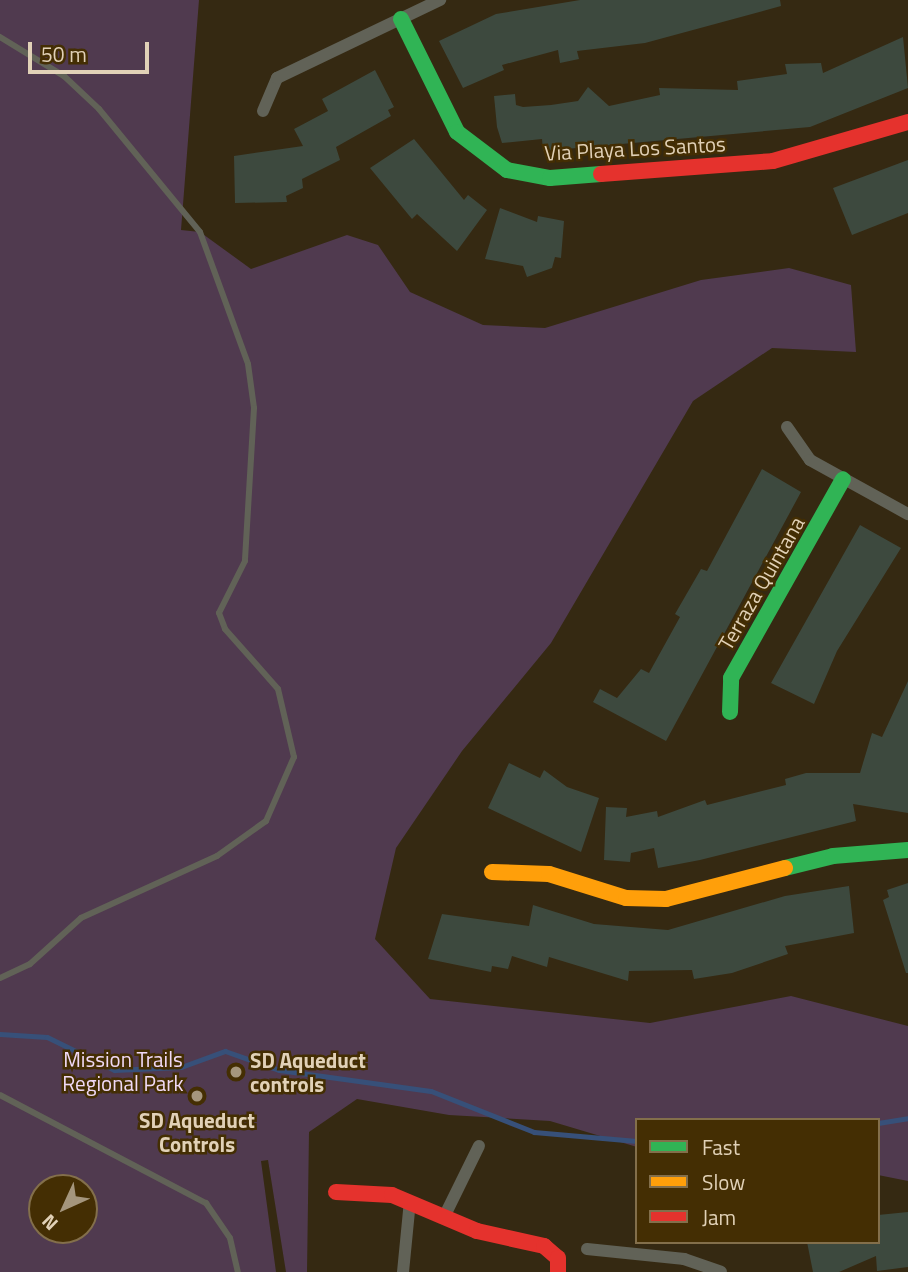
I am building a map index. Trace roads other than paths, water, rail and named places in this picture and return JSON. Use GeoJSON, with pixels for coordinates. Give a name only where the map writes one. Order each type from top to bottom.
{"type":"FeatureCollection","features":[{"type":"Feature","properties":{"kind":"street"},"geometry":{"type":"LineString","coordinates":[[263,111],[276,78],[440,0]]}},
{"type":"Feature","properties":{"kind":"street","name":"Via Playa Los Santos"},"geometry":{"type":"LineString","coordinates":[[401,19],[457,132],[507,170],[550,178],[773,161],[908,122]]}},
{"type":"Feature","properties":{"kind":"street"},"geometry":{"type":"LineString","coordinates":[[787,427],[810,460],[908,514]]}},
{"type":"Feature","properties":{"kind":"street","name":"Terraza Quintana"},"geometry":{"type":"LineString","coordinates":[[730,712],[731,678],[843,479]]}},
{"type":"Feature","properties":{"kind":"street"},"geometry":{"type":"LineString","coordinates":[[492,872],[549,874],[626,898],[666,899],[833,856],[908,850]]}},
{"type":"Feature","properties":{"kind":"street"},"geometry":{"type":"LineString","coordinates":[[445,1215],[478,1146]]}},
{"type":"Feature","properties":{"kind":"street"},"geometry":{"type":"LineString","coordinates":[[337,1192],[410,1201],[488,1234],[544,1246],[558,1258],[558,1272]]}},
{"type":"Feature","properties":{"kind":"street"},"geometry":{"type":"LineString","coordinates":[[404,1272],[410,1201]]}},
{"type":"Feature","properties":{"kind":"street"},"geometry":{"type":"LineString","coordinates":[[587,1249],[718,1271]]}},
{"type":"Feature","properties":{"kind":"lane"},"geometry":{"type":"LineString","coordinates":[[0,37],[64,76],[99,109],[200,232],[248,364],[254,408],[245,561],[219,613],[241,649],[271,675],[287,708],[294,757],[266,821],[217,856],[81,918],[30,964],[0,978]]}},
{"type":"Feature","properties":{"kind":"lane"},"geometry":{"type":"LineString","coordinates":[[0,1095],[206,1203],[230,1238],[238,1272]]}},
{"type":"Feature","properties":{"kind":"waterway"},"geometry":{"type":"LineString","coordinates":[[0,1034],[47,1037],[114,1070],[181,1067],[225,1051],[279,1070],[431,1091],[534,1132],[635,1141]]}},
{"type":"Feature","properties":{"kind":"waterway"},"geometry":{"type":"LineString","coordinates":[[880,1123],[908,1118]]}},
{"type":"Feature","properties":{"kind":"place","name":"SD Aqueduct controls"},"geometry":{"type":"Point","coordinates":[236,1072]}},
{"type":"Feature","properties":{"kind":"place","name":"SD Aqueduct Controls"},"geometry":{"type":"Point","coordinates":[197,1096]}},
{"type":"Feature","properties":{"kind":"park label","name":"Mission Trails Regional Park"},"geometry":{"type":"Point","coordinates":[123,1071]}}]}
